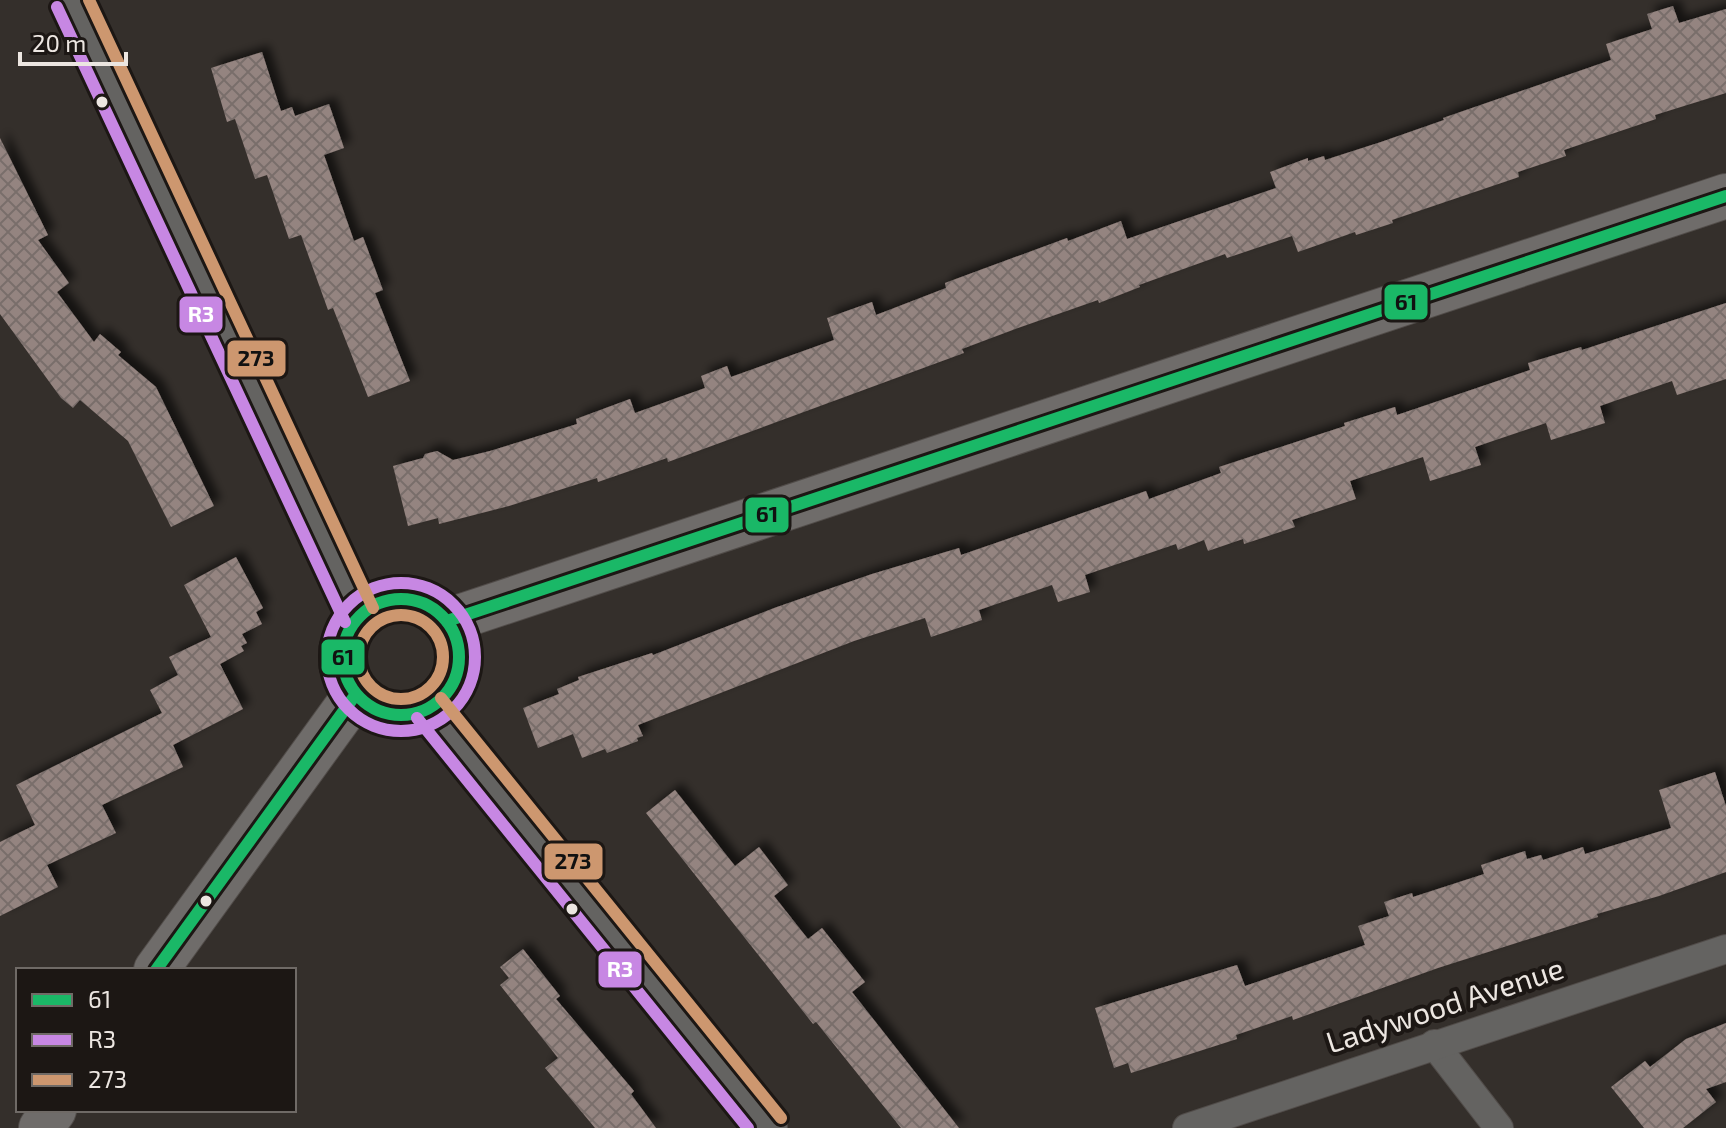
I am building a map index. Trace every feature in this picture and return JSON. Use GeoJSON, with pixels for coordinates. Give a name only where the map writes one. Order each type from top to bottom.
{"type":"FeatureCollection","features":[{"type":"Feature","properties":{"kind":"main road"},"geometry":{"type":"LineString","coordinates":[[447,621],[1726,196]]}},
{"type":"Feature","properties":{"kind":"main road"},"geometry":{"type":"LineString","coordinates":[[396,599],[416,600],[435,609],[447,621],[456,639],[460,659],[455,679],[445,696],[429,708],[410,715],[390,715],[371,708],[356,694],[346,677],[343,656],[346,636],[359,615],[377,604],[396,599]]}},
{"type":"Feature","properties":{"kind":"main road"},"geometry":{"type":"LineString","coordinates":[[157,968],[356,694]]}},
{"type":"Feature","properties":{"kind":"street"},"geometry":{"type":"LineString","coordinates":[[71,0],[359,615]]}},
{"type":"Feature","properties":{"kind":"street"},"geometry":{"type":"LineString","coordinates":[[429,708],[769,1128]]}},
{"type":"Feature","properties":{"kind":"street","name":"Ladywood Avenue"},"geometry":{"type":"LineString","coordinates":[[1187,1128],[1726,949]]}},
{"type":"Feature","properties":{"kind":"street"},"geometry":{"type":"LineString","coordinates":[[1434,1044],[1499,1128]]}},
{"type":"Feature","properties":{"kind":"building"},"geometry":{"type":"Polygon","coordinates":[[[1673,6],[1679,23],[1726,9],[1726,93],[1655,115],[1656,119],[1564,150],[1566,156],[1518,172],[1519,177],[1392,220],[1393,223],[1356,235],[1355,232],[1298,252],[1292,236],[1227,258],[1225,254],[1099,303],[1098,300],[1018,328],[962,349],[964,353],[668,462],[667,458],[598,482],[597,478],[439,524],[438,518],[408,526],[393,466],[437,451],[453,460],[490,451],[577,424],[576,419],[630,399],[635,413],[705,388],[701,376],[727,366],[731,377],[834,340],[827,318],[872,302],[876,315],[946,288],[945,283],[1067,238],[1068,241],[1121,221],[1127,239],[1276,188],[1270,172],[1308,158],[1308,161],[1324,156],[1325,160],[1381,142],[1611,60],[1606,44],[1652,29],[1647,14],[1673,6]]]}},
{"type":"Feature","properties":{"kind":"building"},"geometry":{"type":"Polygon","coordinates":[[[262,52],[281,111],[292,107],[295,116],[329,104],[344,148],[324,155],[354,241],[363,237],[383,290],[375,293],[410,381],[368,397],[333,308],[328,310],[301,235],[289,239],[267,175],[255,179],[235,119],[227,122],[211,68],[262,52]]]}},
{"type":"Feature","properties":{"kind":"building"},"geometry":{"type":"Polygon","coordinates":[[[0,138],[48,235],[38,240],[69,283],[57,292],[94,342],[100,334],[121,352],[118,355],[156,387],[214,506],[171,527],[128,441],[80,400],[73,408],[61,398],[0,314],[0,138]]]}},
{"type":"Feature","properties":{"kind":"building"},"geometry":{"type":"Polygon","coordinates":[[[1726,303],[1726,379],[1677,395],[1672,381],[1600,406],[1605,423],[1551,440],[1546,423],[1475,447],[1481,465],[1430,481],[1423,457],[1350,481],[1356,499],[1292,520],[1295,527],[1244,544],[1243,539],[1208,551],[1204,540],[1178,550],[1176,544],[1085,575],[1090,592],[1058,602],[1052,585],[979,610],[982,620],[931,637],[925,618],[854,641],[638,725],[643,736],[637,738],[638,741],[607,753],[605,749],[582,758],[573,734],[538,748],[523,708],[559,694],[557,689],[579,680],[578,677],[653,655],[872,574],[959,548],[961,555],[1146,491],[1149,499],[1221,473],[1219,467],[1345,426],[1344,423],[1395,407],[1397,415],[1530,370],[1528,363],[1581,347],[1582,350],[1726,303]]]}},
{"type":"Feature","properties":{"kind":"building"},"geometry":{"type":"Polygon","coordinates":[[[236,557],[263,608],[256,612],[262,624],[242,634],[247,643],[241,646],[244,651],[220,664],[243,709],[173,745],[183,767],[102,805],[116,833],[47,865],[58,887],[0,916],[0,842],[35,825],[16,785],[162,713],[150,690],[178,675],[169,657],[211,637],[184,585],[236,557]]]}},
{"type":"Feature","properties":{"kind":"building"},"geometry":{"type":"Polygon","coordinates":[[[1715,772],[1726,806],[1726,872],[1293,1020],[1292,1016],[1236,1035],[1237,1039],[1131,1073],[1128,1063],[1114,1068],[1095,1008],[1237,965],[1245,986],[1365,945],[1358,926],[1389,916],[1384,902],[1412,893],[1413,897],[1484,874],[1481,865],[1525,851],[1527,859],[1541,855],[1543,860],[1583,847],[1585,854],[1671,828],[1659,790],[1715,772]]]}},
{"type":"Feature","properties":{"kind":"building"},"geometry":{"type":"Polygon","coordinates":[[[675,790],[735,866],[759,847],[788,885],[774,896],[808,939],[822,928],[865,982],[852,992],[959,1128],[901,1128],[816,1022],[813,1024],[646,813],[675,790]]]}},
{"type":"Feature","properties":{"kind":"building"},"geometry":{"type":"Polygon","coordinates":[[[523,949],[560,996],[556,999],[634,1091],[631,1094],[656,1128],[595,1128],[545,1068],[558,1058],[500,985],[509,978],[500,967],[523,949]]]}},
{"type":"Feature","properties":{"kind":"building"},"geometry":{"type":"Polygon","coordinates":[[[1726,1023],[1726,1082],[1706,1089],[1716,1102],[1683,1128],[1644,1128],[1611,1087],[1645,1061],[1650,1067],[1686,1039],[1726,1023]]]}},
{"type":"Feature","properties":{"kind":"transit line","name":"273"},"geometry":{"type":"LineString","coordinates":[[89,0],[373,608]]}},
{"type":"Feature","properties":{"kind":"transit line","name":"R3"},"geometry":{"type":"LineString","coordinates":[[57,7],[345,622]]}},
{"type":"Feature","properties":{"kind":"transit line","name":"61"},"geometry":{"type":"LineString","coordinates":[[447,621],[1726,196]]}},
{"type":"Feature","properties":{"kind":"transit line","name":"R3"},"geometry":{"type":"LineString","coordinates":[[401,583],[429,589],[453,605],[469,629],[475,657],[469,685],[453,709],[429,725],[401,731],[373,725],[349,709],[333,685],[327,657],[333,629],[349,605],[373,589],[401,583]]}},
{"type":"Feature","properties":{"kind":"transit line","name":"61"},"geometry":{"type":"LineString","coordinates":[[401,599],[423,603],[442,616],[455,635],[459,657],[455,679],[442,698],[423,711],[401,715],[379,711],[360,698],[347,679],[343,657],[347,635],[360,616],[379,603],[401,599]]}},
{"type":"Feature","properties":{"kind":"transit line","name":"273"},"geometry":{"type":"LineString","coordinates":[[401,615],[417,618],[431,627],[440,641],[443,657],[440,673],[431,687],[417,696],[401,699],[385,696],[371,687],[362,673],[359,657],[362,641],[371,627],[385,618],[401,615]]}},
{"type":"Feature","properties":{"kind":"transit line","name":"61"},"geometry":{"type":"LineString","coordinates":[[157,968],[356,694]]}},
{"type":"Feature","properties":{"kind":"transit line","name":"273"},"geometry":{"type":"LineString","coordinates":[[441,698],[781,1118]]}},
{"type":"Feature","properties":{"kind":"transit line","name":"R3"},"geometry":{"type":"LineString","coordinates":[[417,718],[748,1128]]}}]}
